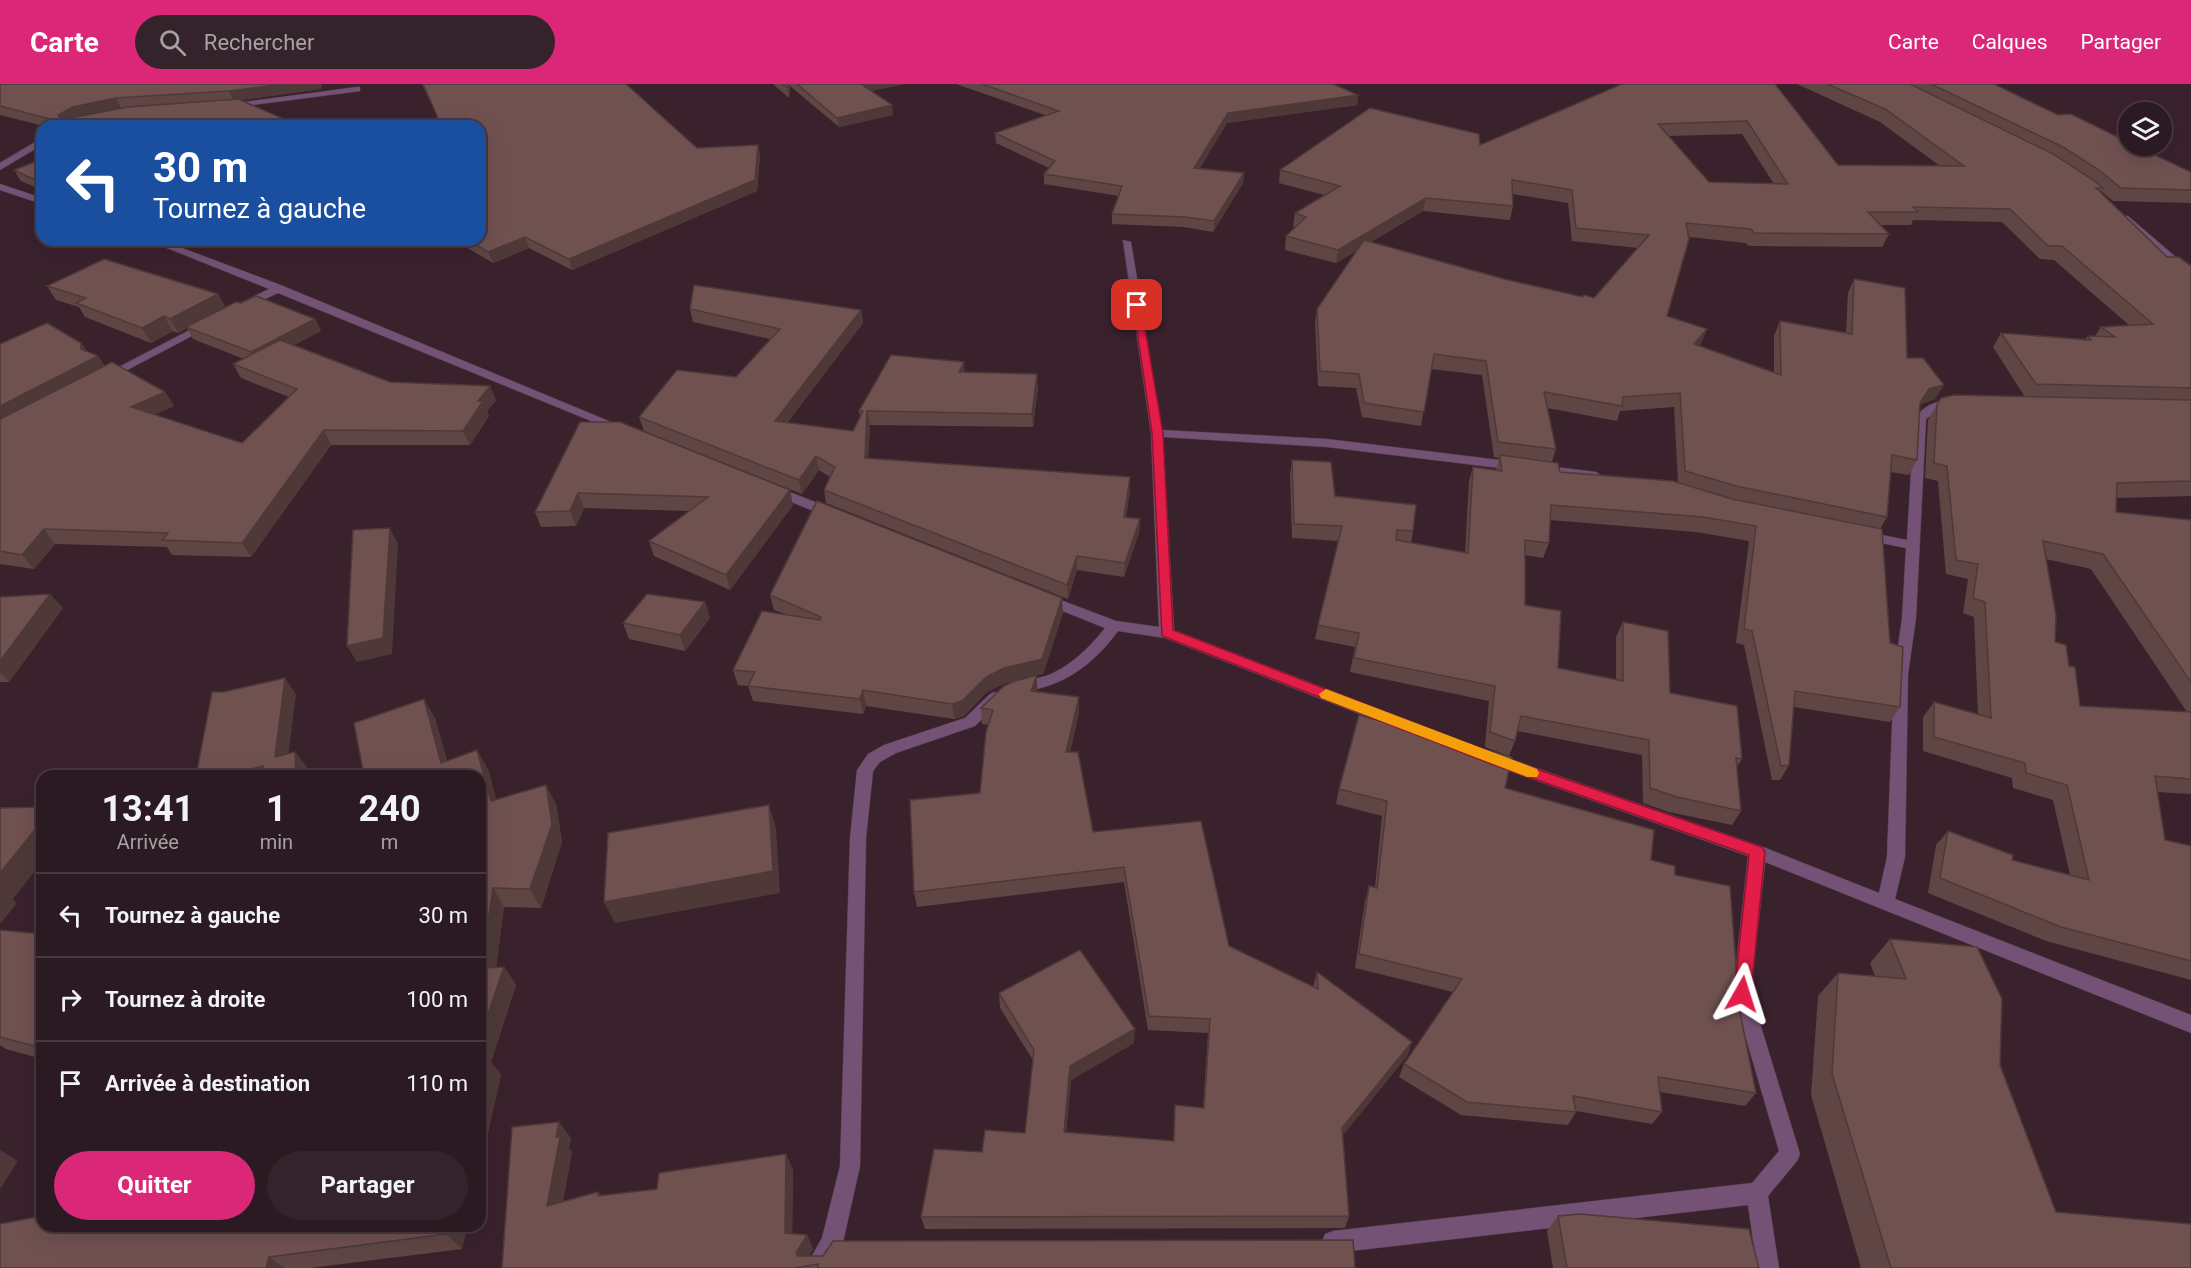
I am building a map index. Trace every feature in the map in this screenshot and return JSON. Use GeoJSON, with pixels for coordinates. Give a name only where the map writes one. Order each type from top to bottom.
{"type":"FeatureCollection","features":[{"type":"Feature","properties":{"kind":"street"},"geometry":{"type":"LineString","coordinates":[[217,107],[357,89]]}},
{"type":"Feature","properties":{"kind":"street"},"geometry":{"type":"LineString","coordinates":[[0,167],[36,145]]}},
{"type":"Feature","properties":{"kind":"street"},"geometry":{"type":"LineString","coordinates":[[0,187],[36,199]]}},
{"type":"Feature","properties":{"kind":"street"},"geometry":{"type":"LineString","coordinates":[[2119,213],[2191,275]]}},
{"type":"Feature","properties":{"kind":"street"},"geometry":{"type":"LineString","coordinates":[[1126,242],[1157,433],[1167,633]]}},
{"type":"Feature","properties":{"kind":"street"},"geometry":{"type":"LineString","coordinates":[[168,246],[279,288],[367,327],[632,433]]}},
{"type":"Feature","properties":{"kind":"street"},"geometry":{"type":"LineString","coordinates":[[97,382],[279,288]]}},
{"type":"Feature","properties":{"kind":"street"},"geometry":{"type":"LineString","coordinates":[[1886,902],[1896,857],[1895,796],[1901,674],[1909,618],[1920,419],[1927,408],[1945,403],[1968,404]]}},
{"type":"Feature","properties":{"kind":"street"},"geometry":{"type":"LineString","coordinates":[[1157,433],[1327,443],[1610,478]]}},
{"type":"Feature","properties":{"kind":"street"},"geometry":{"type":"LineString","coordinates":[[753,482],[852,521]]}},
{"type":"Feature","properties":{"kind":"street"},"geometry":{"type":"LineString","coordinates":[[1854,533],[1912,545]]}},
{"type":"Feature","properties":{"kind":"street"},"geometry":{"type":"LineString","coordinates":[[1027,591],[1114,626],[1167,633],[1461,747]]}},
{"type":"Feature","properties":{"kind":"street"},"geometry":{"type":"LineString","coordinates":[[816,1268],[832,1242],[850,1166],[858,838],[865,770],[874,758],[890,749],[970,722],[994,698],[1011,689],[1056,678],[1084,658],[1106,638],[1114,626]]}},
{"type":"Feature","properties":{"kind":"street"},"geometry":{"type":"LineString","coordinates":[[1483,755],[1757,852],[2191,1024]]}},
{"type":"Feature","properties":{"kind":"street"},"geometry":{"type":"LineString","coordinates":[[1317,1242],[1341,1242],[1757,1193],[1790,1154],[1742,994],[1757,852]]}},
{"type":"Feature","properties":{"kind":"street"},"geometry":{"type":"LineString","coordinates":[[1757,1193],[1768,1268]]}},
{"type":"Feature","properties":{"kind":"street"},"geometry":{"type":"LineString","coordinates":[[832,1242],[855,1242]]}},
{"type":"Feature","properties":{"kind":"building"},"geometry":{"type":"Polygon","coordinates":[[[0,84],[282,84],[229,91],[116,98],[73,107],[58,115],[60,118],[70,118],[128,107],[238,99],[286,120],[54,120],[0,106],[0,84]]]}},
{"type":"Feature","properties":{"kind":"building"},"geometry":{"type":"Polygon","coordinates":[[[423,84],[626,84],[697,148],[758,145],[755,180],[569,259],[525,237],[488,252],[478,246],[486,246],[486,120],[432,120],[438,118],[423,84]]]}},
{"type":"Feature","properties":{"kind":"building"},"geometry":{"type":"Polygon","coordinates":[[[797,84],[861,84],[892,105],[837,118],[797,84]]]}},
{"type":"Feature","properties":{"kind":"building"},"geometry":{"type":"Polygon","coordinates":[[[982,84],[1333,84],[1358,95],[1228,113],[1194,168],[1244,173],[1214,221],[1185,217],[1112,214],[1122,186],[1044,174],[1055,161],[995,133],[1059,111],[982,84]]]}},
{"type":"Feature","properties":{"kind":"building"},"geometry":{"type":"Polygon","coordinates":[[[1622,84],[1775,84],[1838,165],[1964,166],[1885,109],[1827,84],[1910,84],[2055,155],[2103,188],[2096,188],[2167,257],[2179,257],[2191,266],[2191,388],[2036,384],[2001,333],[2091,340],[2088,336],[2115,337],[2101,327],[2153,324],[2062,246],[2048,246],[2010,209],[1913,207],[1918,212],[1868,212],[1889,234],[1754,233],[1751,229],[1686,223],[1689,239],[1667,316],[1707,329],[1694,344],[1781,375],[1780,321],[1852,334],[1854,279],[1905,288],[1907,358],[1923,358],[1944,385],[1929,389],[1920,403],[1917,460],[1892,455],[1887,517],[1736,486],[1685,471],[1680,393],[1623,397],[1622,406],[1544,392],[1556,449],[1498,442],[1486,361],[1434,354],[1424,412],[1364,403],[1359,374],[1320,371],[1317,309],[1364,240],[1504,279],[1594,298],[1649,235],[1576,228],[1572,190],[1512,180],[1513,206],[1426,198],[1338,250],[1286,236],[1306,217],[1295,213],[1340,186],[1280,170],[1370,108],[1479,134],[1480,145],[1622,84]],[[1747,121],[1658,124],[1709,182],[1788,184],[1747,121]]]}},
{"type":"Feature","properties":{"kind":"building"},"geometry":{"type":"Polygon","coordinates":[[[1931,84],[1994,84],[2058,115],[2071,114],[2118,137],[2118,156],[2157,156],[2191,172],[2191,190],[2121,188],[2099,170],[2063,147],[1931,84]]]}},
{"type":"Feature","properties":{"kind":"building"},"geometry":{"type":"Polygon","coordinates":[[[36,161],[36,180],[14,170],[36,161]]]}},
{"type":"Feature","properties":{"kind":"building"},"geometry":{"type":"Polygon","coordinates":[[[104,259],[218,294],[170,319],[164,316],[142,328],[76,303],[86,298],[47,286],[104,259]]]}},
{"type":"Feature","properties":{"kind":"building"},"geometry":{"type":"Polygon","coordinates":[[[694,285],[861,310],[775,421],[853,431],[863,411],[859,411],[891,355],[964,362],[959,372],[1037,374],[1032,414],[867,411],[865,458],[1130,477],[1124,517],[1140,519],[1125,563],[1077,556],[1067,585],[824,490],[835,467],[816,456],[799,480],[639,417],[677,370],[736,377],[780,329],[690,309],[694,285]]]}},
{"type":"Feature","properties":{"kind":"building"},"geometry":{"type":"Polygon","coordinates":[[[256,296],[315,319],[251,352],[186,327],[236,302],[241,303],[256,296]]]}},
{"type":"Feature","properties":{"kind":"building"},"geometry":{"type":"Polygon","coordinates":[[[47,323],[81,343],[81,349],[98,356],[0,406],[0,344],[47,323]]]}},
{"type":"Feature","properties":{"kind":"building"},"geometry":{"type":"Polygon","coordinates":[[[280,340],[390,382],[490,386],[478,401],[483,401],[463,431],[324,430],[242,543],[162,540],[168,533],[44,529],[22,555],[0,551],[0,419],[112,362],[165,392],[131,407],[242,443],[297,389],[233,364],[280,340]]]}},
{"type":"Feature","properties":{"kind":"building"},"geometry":{"type":"Polygon","coordinates":[[[1954,395],[2191,400],[2191,481],[2117,483],[2116,512],[2191,520],[2191,682],[2103,554],[2043,541],[2056,616],[2055,642],[2066,645],[2069,666],[2075,667],[2080,706],[2191,712],[2191,779],[2155,776],[2165,840],[2191,846],[2191,961],[2061,927],[1940,878],[1948,831],[2013,855],[2012,860],[2089,880],[2067,785],[2026,773],[2025,763],[1934,737],[1934,702],[1991,718],[1985,602],[1973,598],[1978,564],[1956,560],[1947,466],[1934,463],[1937,405],[1941,398],[1954,395]]]}},
{"type":"Feature","properties":{"kind":"building"},"geometry":{"type":"Polygon","coordinates":[[[580,422],[620,422],[790,490],[726,575],[649,541],[708,497],[578,493],[570,511],[535,512],[580,422]]]}},
{"type":"Feature","properties":{"kind":"building"},"geometry":{"type":"Polygon","coordinates":[[[1500,455],[1558,463],[1560,472],[1673,481],[1732,499],[1882,529],[1890,643],[1903,647],[1900,707],[1795,691],[1789,765],[1781,766],[1752,631],[1744,629],[1756,526],[1703,517],[1551,505],[1549,543],[1525,540],[1525,605],[1561,611],[1558,668],[1623,681],[1623,622],[1668,631],[1670,693],[1737,706],[1742,759],[1736,758],[1741,811],[1677,797],[1650,788],[1649,740],[1521,716],[1515,741],[1490,732],[1495,686],[1354,658],[1359,633],[1318,625],[1342,526],[1294,524],[1292,460],[1331,462],[1335,496],[1416,505],[1413,531],[1397,530],[1396,540],[1468,553],[1473,467],[1502,471],[1500,455]]]}},
{"type":"Feature","properties":{"kind":"building"},"geometry":{"type":"Polygon","coordinates":[[[817,501],[1062,598],[1042,659],[1004,668],[986,677],[962,701],[952,704],[863,690],[860,699],[748,686],[755,672],[733,670],[762,611],[820,620],[821,617],[770,595],[817,501]]]}},
{"type":"Feature","properties":{"kind":"building"},"geometry":{"type":"Polygon","coordinates":[[[390,528],[383,638],[347,646],[353,530],[390,528]]]}},
{"type":"Feature","properties":{"kind":"building"},"geometry":{"type":"Polygon","coordinates":[[[50,594],[0,661],[0,597],[50,594]]]}},
{"type":"Feature","properties":{"kind":"building"},"geometry":{"type":"Polygon","coordinates":[[[647,594],[705,602],[680,635],[623,623],[647,594]]]}},
{"type":"Feature","properties":{"kind":"building"},"geometry":{"type":"Polygon","coordinates":[[[1037,675],[1031,691],[1079,697],[1066,752],[1078,752],[1093,832],[1201,821],[1229,946],[1318,989],[1317,972],[1412,1042],[1342,1128],[1349,1216],[921,1217],[934,1149],[982,1152],[985,1130],[1025,1133],[1034,1050],[999,993],[1080,950],[1135,1029],[1070,1066],[1064,1132],[1174,1141],[1175,1105],[1204,1108],[1210,1019],[1149,1016],[1124,867],[914,892],[910,800],[980,793],[986,732],[993,710],[981,708],[1004,686],[1037,675]]]}},
{"type":"Feature","properties":{"kind":"building"},"geometry":{"type":"Polygon","coordinates":[[[285,678],[275,757],[295,752],[296,770],[263,770],[263,766],[247,770],[197,770],[212,692],[223,692],[285,678]]]}},
{"type":"Feature","properties":{"kind":"building"},"geometry":{"type":"Polygon","coordinates":[[[424,699],[441,763],[477,750],[482,770],[363,770],[354,723],[424,699]]]}},
{"type":"Feature","properties":{"kind":"building"},"geometry":{"type":"Polygon","coordinates":[[[1359,715],[1512,757],[1505,788],[1654,830],[1651,860],[1675,866],[1675,875],[1730,886],[1739,1007],[1756,1093],[1658,1077],[1662,1112],[1573,1096],[1576,1112],[1467,1102],[1404,1064],[1462,979],[1359,954],[1369,886],[1377,888],[1387,801],[1339,789],[1359,715]]]}},
{"type":"Feature","properties":{"kind":"building"},"geometry":{"type":"Polygon","coordinates":[[[486,783],[491,801],[546,785],[552,824],[530,889],[493,888],[486,935],[486,783]]]}},
{"type":"Feature","properties":{"kind":"building"},"geometry":{"type":"Polygon","coordinates":[[[769,805],[773,871],[604,902],[608,833],[769,805]]]}},
{"type":"Feature","properties":{"kind":"building"},"geometry":{"type":"Polygon","coordinates":[[[36,807],[36,828],[0,873],[0,808],[36,807]]]}},
{"type":"Feature","properties":{"kind":"building"},"geometry":{"type":"Polygon","coordinates":[[[0,930],[36,933],[36,1046],[0,1037],[0,930]]]}},
{"type":"Feature","properties":{"kind":"building"},"geometry":{"type":"Polygon","coordinates":[[[1890,939],[1977,947],[2002,999],[2000,1065],[2056,1212],[2191,1224],[2191,1268],[1891,1268],[1832,1074],[1838,973],[1906,979],[1890,939]]]}},
{"type":"Feature","properties":{"kind":"building"},"geometry":{"type":"Polygon","coordinates":[[[504,967],[486,1020],[486,968],[504,967]]]}},
{"type":"Feature","properties":{"kind":"building"},"geometry":{"type":"Polygon","coordinates":[[[559,1122],[556,1137],[560,1137],[547,1206],[598,1192],[598,1196],[657,1189],[659,1173],[786,1154],[785,1233],[807,1235],[796,1253],[798,1256],[823,1256],[833,1241],[1353,1240],[1355,1268],[818,1268],[818,1264],[795,1268],[502,1268],[512,1127],[559,1122]]]}},
{"type":"Feature","properties":{"kind":"building"},"geometry":{"type":"Polygon","coordinates":[[[1580,1214],[1749,1229],[1759,1268],[1567,1268],[1558,1216],[1580,1214]]]}},
{"type":"Feature","properties":{"kind":"building"},"geometry":{"type":"Polygon","coordinates":[[[36,1217],[36,1232],[446,1232],[446,1234],[269,1257],[266,1268],[0,1268],[0,1224],[36,1217]]]}},
{"type":"Feature","properties":{"kind":"slow traffic"},"geometry":{"type":"LineString","coordinates":[[1326,694],[1532,773]]}},
{"type":"Feature","properties":{"kind":"route"},"geometry":{"type":"LineString","coordinates":[[1137,305],[1157,433],[1167,633],[1494,759],[1757,852],[1742,994]]}}]}
